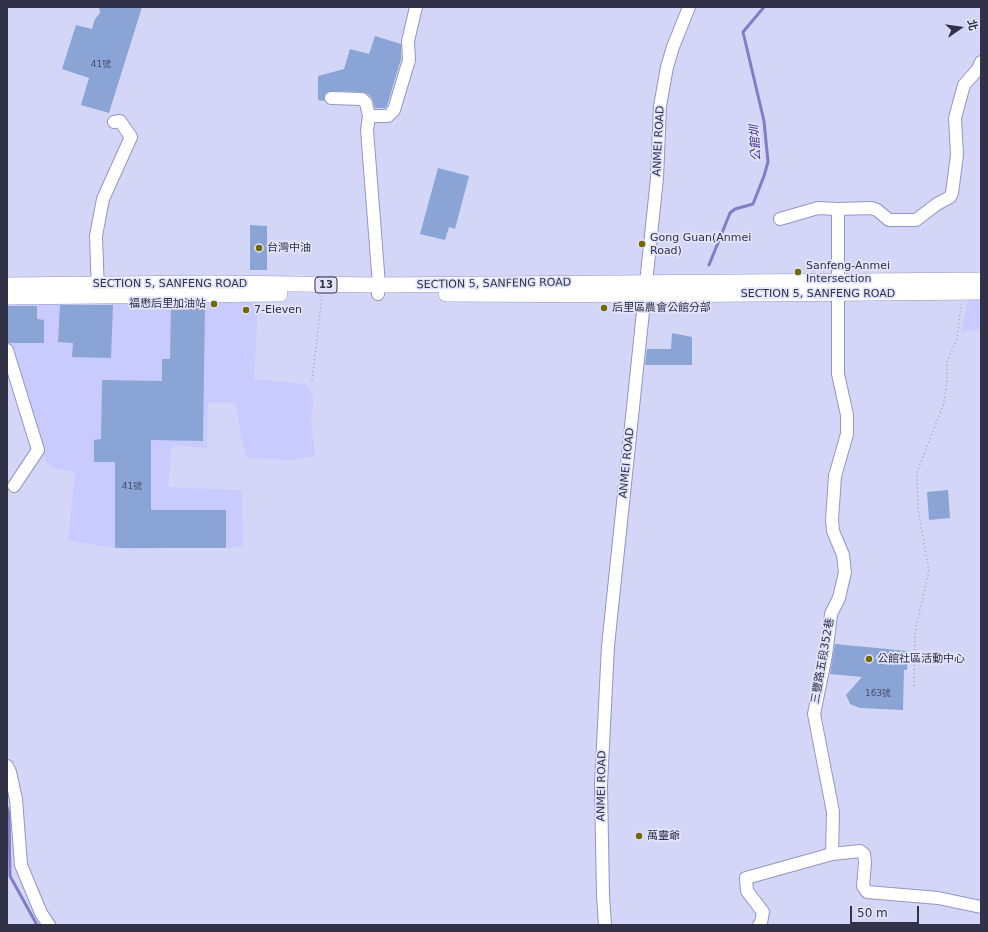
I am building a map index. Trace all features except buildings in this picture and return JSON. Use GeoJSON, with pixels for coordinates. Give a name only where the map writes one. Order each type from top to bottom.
{"type":"FeatureCollection","features":[{"type":"Feature","properties":{"kind":"main road","name":"SECTION 5, SANFENG ROAD"},"geometry":{"type":"LineString","coordinates":[[7,297],[210,284],[379,289],[646,288],[838,287],[981,280]]}},
{"type":"Feature","properties":{"kind":"main road","name":"SECTION 5, SANFENG ROAD"},"geometry":{"type":"LineString","coordinates":[[7,285],[98,291],[322,294],[379,289]]}},
{"type":"Feature","properties":{"kind":"main road","name":"SECTION 5, SANFENG ROAD"},"geometry":{"type":"LineString","coordinates":[[838,287],[981,292]]}},
{"type":"Feature","properties":{"kind":"street"},"geometry":{"type":"LineString","coordinates":[[369,116],[388,116],[394,110],[410,60],[408,41],[416,7]]}},
{"type":"Feature","properties":{"kind":"street","name":"ANMEI ROAD"},"geometry":{"type":"LineString","coordinates":[[605,925],[602,872],[601,785],[606,677],[657,178],[660,106],[672,47],[689,7]]}},
{"type":"Feature","properties":{"kind":"street"},"geometry":{"type":"LineString","coordinates":[[780,218],[818,208],[871,208],[877,210],[889,220],[916,220],[937,204],[950,197],[952,193],[957,155],[955,118],[964,85],[980,68]]}},
{"type":"Feature","properties":{"kind":"street"},"geometry":{"type":"LineString","coordinates":[[331,98],[362,98],[366,103],[369,116],[367,130],[379,289]]}},
{"type":"Feature","properties":{"kind":"street"},"geometry":{"type":"LineString","coordinates":[[98,291],[96,236],[103,199],[132,137],[120,121],[114,122]]}},
{"type":"Feature","properties":{"kind":"street","name":"三豐路五段352巷"},"geometry":{"type":"LineString","coordinates":[[832,854],[833,812],[814,714],[826,655],[831,614],[839,598],[845,572],[843,554],[833,531],[832,520],[835,476],[847,434],[847,415],[838,374],[838,209]]}},
{"type":"Feature","properties":{"kind":"street"},"geometry":{"type":"LineString","coordinates":[[7,350],[38,450],[14,486]]}},
{"type":"Feature","properties":{"kind":"street"},"geometry":{"type":"LineString","coordinates":[[7,766],[10,772],[16,799],[21,865],[41,913],[49,925]]}},
{"type":"Feature","properties":{"kind":"street"},"geometry":{"type":"LineString","coordinates":[[759,925],[761,923],[763,912],[747,891],[746,878],[832,854],[860,851],[864,854],[865,862],[863,886],[867,892],[938,898],[981,907]]}},
{"type":"Feature","properties":{"kind":"path"},"geometry":{"type":"LineString","coordinates":[[914,686],[915,631],[929,571],[918,509],[917,472],[944,403],[947,379],[947,361],[957,339],[963,292]]}},
{"type":"Feature","properties":{"kind":"path"},"geometry":{"type":"LineString","coordinates":[[312,380],[322,294]]}},
{"type":"Feature","properties":{"kind":"shaded area"},"geometry":{"type":"Polygon","coordinates":[[[968,300],[981,300],[981,329],[961,332],[968,300]]]}},
{"type":"Feature","properties":{"kind":"shaded area"},"geometry":{"type":"Polygon","coordinates":[[[7,303],[258,303],[254,379],[305,384],[314,395],[311,423],[315,456],[292,460],[247,458],[241,437],[236,403],[208,403],[207,448],[172,445],[168,487],[242,490],[243,547],[125,549],[68,541],[75,472],[54,468],[46,462],[7,337],[7,303]]]}},
{"type":"Feature","properties":{"kind":"waterway","name":"公館圳"},"geometry":{"type":"LineString","coordinates":[[709,265],[730,213],[735,209],[753,204],[768,162],[764,121],[743,32],[764,7]]}},
{"type":"Feature","properties":{"kind":"waterway"},"geometry":{"type":"LineString","coordinates":[[7,807],[9,814],[10,876],[37,925]]}},
{"type":"Feature","properties":{"kind":"place","name":"Gong Guan(Anmei Road)"},"geometry":{"type":"Point","coordinates":[642,244]}},
{"type":"Feature","properties":{"kind":"place","name":"台灣中油"},"geometry":{"type":"Point","coordinates":[259,248]}},
{"type":"Feature","properties":{"kind":"place","name":"Sanfeng-Anmei Intersection"},"geometry":{"type":"Point","coordinates":[798,272]}},
{"type":"Feature","properties":{"kind":"place","name":"福懋后里加油站"},"geometry":{"type":"Point","coordinates":[214,304]}},
{"type":"Feature","properties":{"kind":"place","name":"后里區農會公館分部"},"geometry":{"type":"Point","coordinates":[604,308]}},
{"type":"Feature","properties":{"kind":"place","name":"7-Eleven"},"geometry":{"type":"Point","coordinates":[246,310]}},
{"type":"Feature","properties":{"kind":"place","name":"公館社區活動中心"},"geometry":{"type":"Point","coordinates":[869,659]}},
{"type":"Feature","properties":{"kind":"place","name":"萬𤫊爺"},"geometry":{"type":"Point","coordinates":[639,836]}}]}
